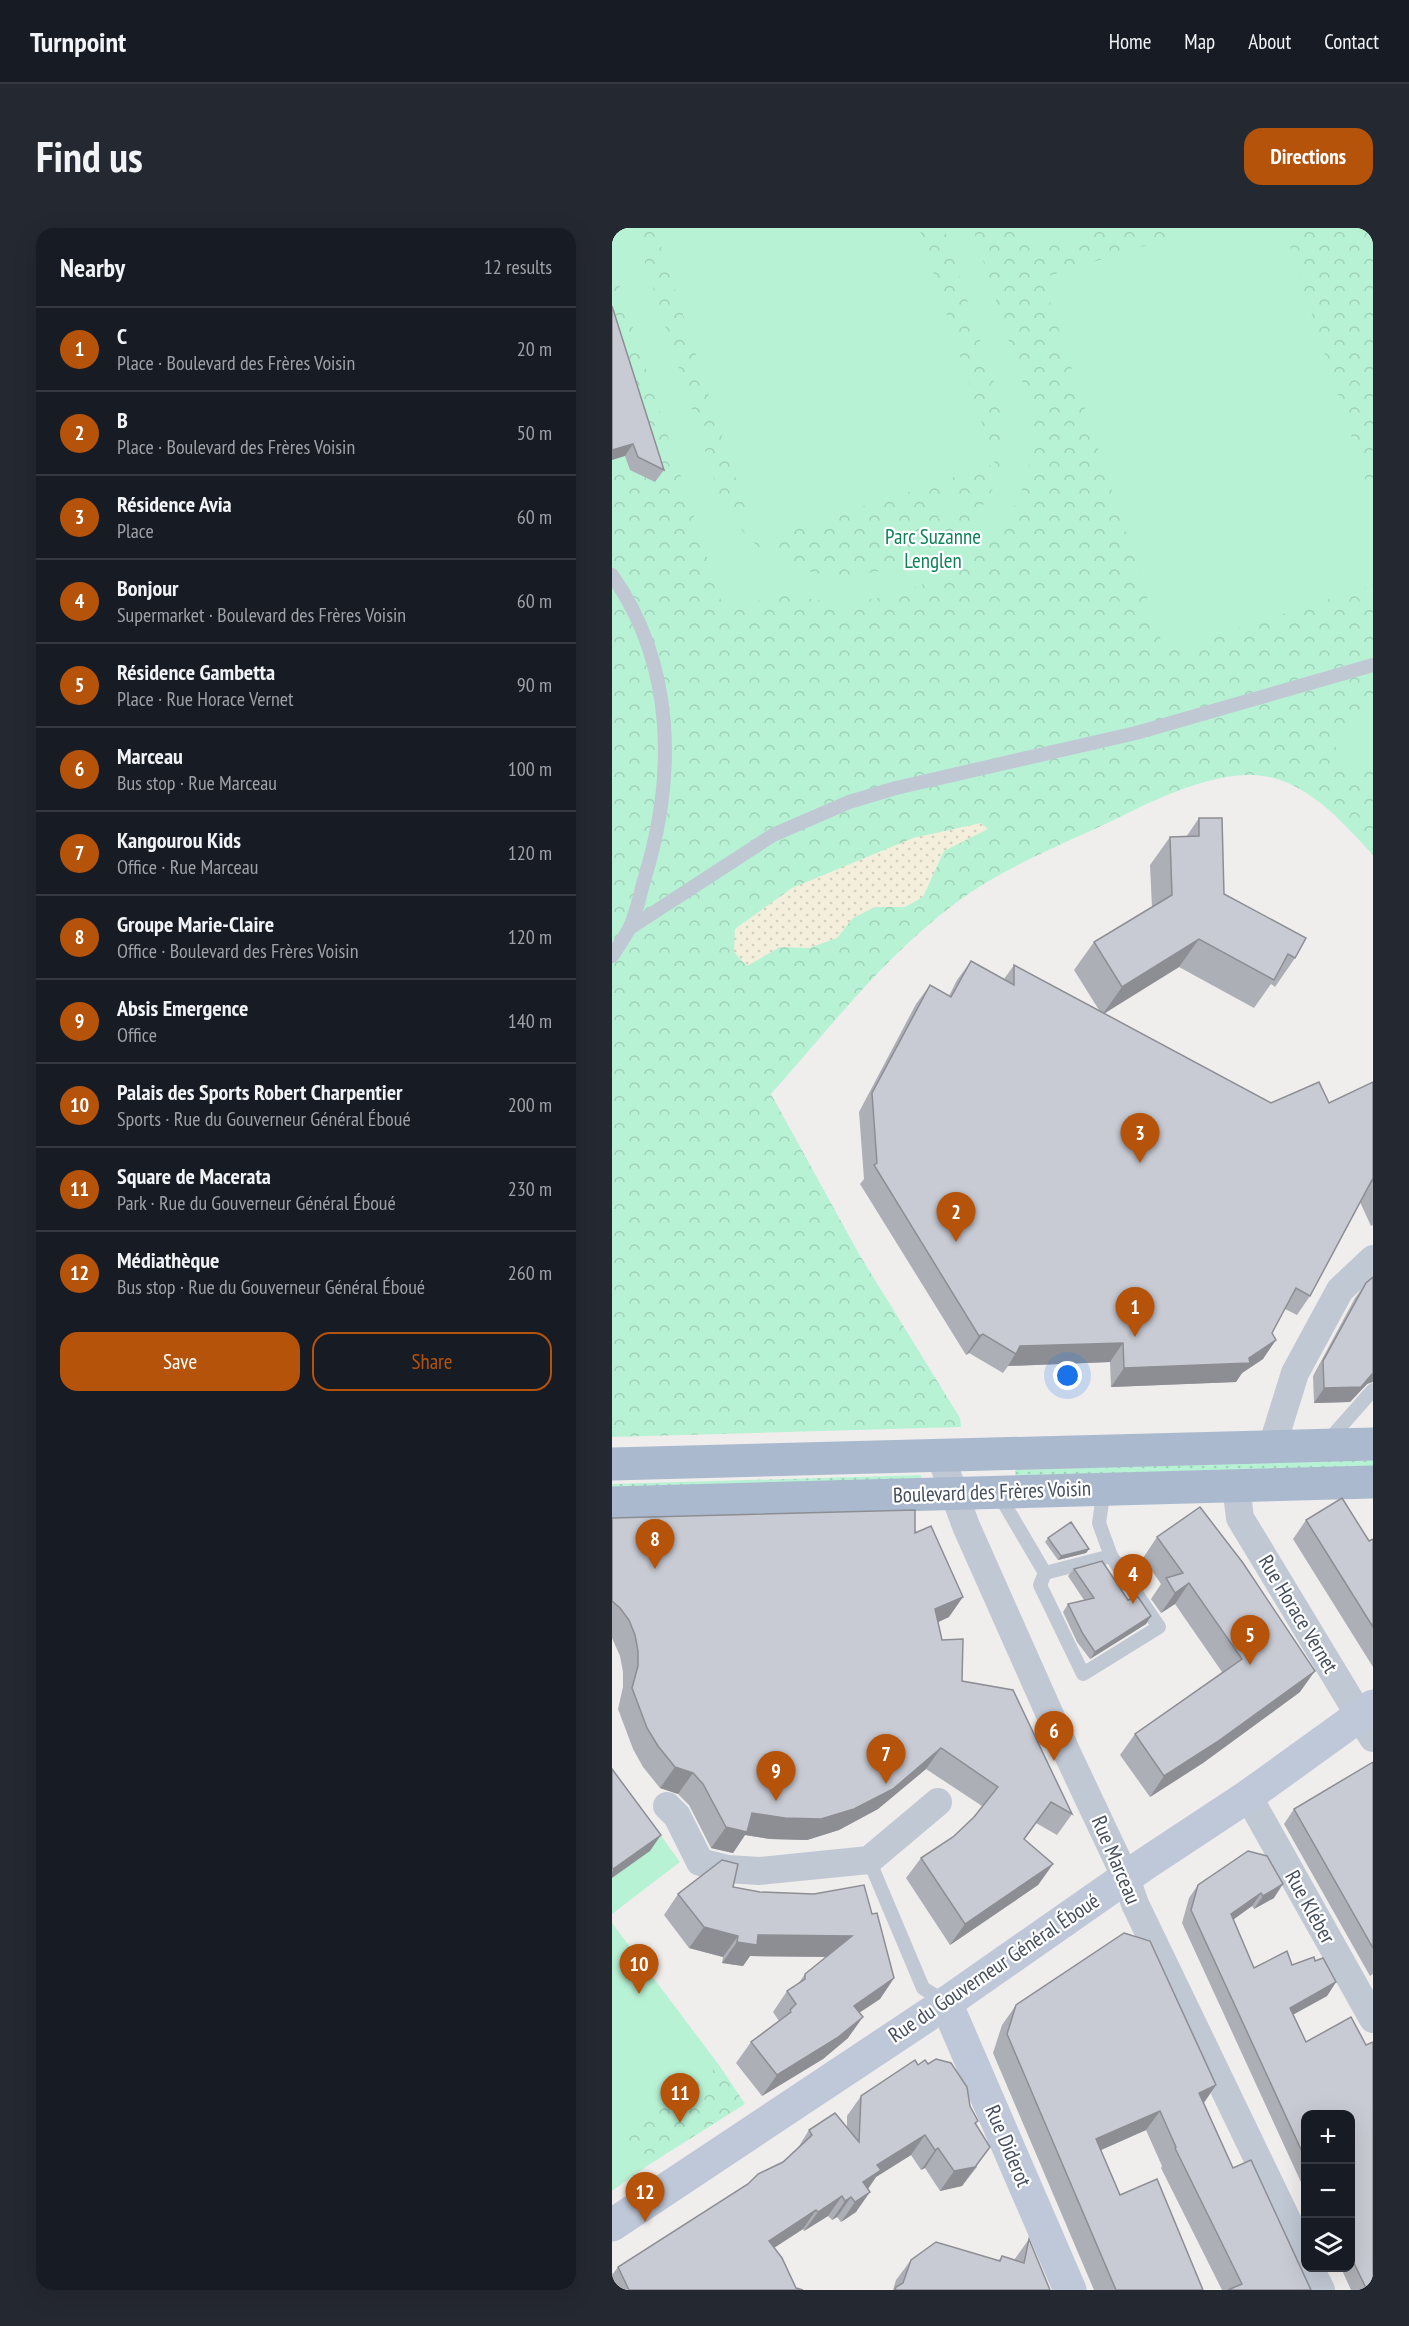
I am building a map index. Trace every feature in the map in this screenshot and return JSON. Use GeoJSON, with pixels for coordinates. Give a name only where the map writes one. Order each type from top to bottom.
{"type":"FeatureCollection","features":[{"type":"Feature","properties":{"kind":"main road","name":"Boulevard des Frères Voisin"},"geometry":{"type":"LineString","coordinates":[[612,1464],[1373,1444]]}},
{"type":"Feature","properties":{"kind":"main road","name":"Boulevard des Frères Voisin"},"geometry":{"type":"LineString","coordinates":[[612,1503],[1373,1482]]}},
{"type":"Feature","properties":{"kind":"main road","name":"Rue du Gouverneur Général Éboué"},"geometry":{"type":"LineString","coordinates":[[612,2225],[946,2003],[1248,1796],[1368,1720]]}},
{"type":"Feature","properties":{"kind":"main road","name":"Rue Diderot"},"geometry":{"type":"LineString","coordinates":[[946,2003],[1070,2290]]}},
{"type":"Feature","properties":{"kind":"street"},"geometry":{"type":"LineString","coordinates":[[1272,1447],[1295,1372],[1340,1290],[1373,1259]]}},
{"type":"Feature","properties":{"kind":"street","name":"Rue Marceau"},"geometry":{"type":"LineString","coordinates":[[940,1455],[952,1493],[1067,1753],[1126,1878],[1138,1912],[1301,2251]]}},
{"type":"Feature","properties":{"kind":"street","name":"Rue Horace Vernet"},"geometry":{"type":"LineString","coordinates":[[1236,1485],[1240,1518],[1368,1720]]}},
{"type":"Feature","properties":{"kind":"street","name":"Rue Kléber"},"geometry":{"type":"LineString","coordinates":[[1248,1796],[1373,2019]]}},
{"type":"Feature","properties":{"kind":"street"},"geometry":{"type":"LineString","coordinates":[[667,1806],[677,1816],[700,1862],[728,1869],[759,1871],[869,1860],[938,1802]]}},
{"type":"Feature","properties":{"kind":"street"},"geometry":{"type":"LineString","coordinates":[[1312,2272],[1321,2290]]}},
{"type":"Feature","properties":{"kind":"lane"},"geometry":{"type":"LineString","coordinates":[[612,575],[638,616],[655,664],[665,724],[665,783],[653,853],[630,928],[612,956]]}},
{"type":"Feature","properties":{"kind":"lane"},"geometry":{"type":"LineString","coordinates":[[630,928],[773,835],[849,802],[896,788],[1136,733],[1373,665]]}},
{"type":"Feature","properties":{"kind":"lane"},"geometry":{"type":"LineString","coordinates":[[1323,1446],[1373,1390]]}},
{"type":"Feature","properties":{"kind":"lane"},"geometry":{"type":"LineString","coordinates":[[1045,1573],[1040,1586],[1083,1674],[1159,1626],[1111,1556],[1099,1523],[1104,1489]]}},
{"type":"Feature","properties":{"kind":"lane"},"geometry":{"type":"LineString","coordinates":[[997,1492],[1045,1573]]}},
{"type":"Feature","properties":{"kind":"lane"},"geometry":{"type":"LineString","coordinates":[[1045,1573],[1111,1556]]}},
{"type":"Feature","properties":{"kind":"lane"},"geometry":{"type":"LineString","coordinates":[[869,1860],[923,1988],[946,2003]]}},
{"type":"Feature","properties":{"kind":"green space","name":"Parc Suzanne Lenglen"},"geometry":{"type":"Polygon","coordinates":[[[612,228],[1373,228],[1373,855],[1327,808],[1285,782],[1269,777],[1233,776],[1174,792],[1017,866],[957,902],[906,945],[882,969],[771,1094],[859,1254],[960,1418],[961,1427],[612,1437],[612,228]]]}},
{"type":"Feature","properties":{"kind":"green space"},"geometry":{"type":"Polygon","coordinates":[[[612,228],[634,228],[717,488],[732,517],[753,542],[780,561],[811,572],[842,575],[874,572],[905,564],[934,550],[960,531],[981,508],[996,481],[1004,450],[1004,422],[994,381],[944,228],[973,228],[1024,386],[1032,428],[1030,459],[1023,488],[1009,514],[992,537],[970,557],[945,574],[917,587],[888,596],[834,602],[785,594],[763,599],[725,613],[612,263],[612,228]]]}},
{"type":"Feature","properties":{"kind":"green space"},"geometry":{"type":"Polygon","coordinates":[[[655,228],[919,228],[995,464],[756,541],[655,228]]]}},
{"type":"Feature","properties":{"kind":"green space"},"geometry":{"type":"Polygon","coordinates":[[[1026,228],[1107,228],[1033,251],[1026,228]]]}},
{"type":"Feature","properties":{"kind":"green space"},"geometry":{"type":"Polygon","coordinates":[[[1201,228],[1284,228],[1373,503],[1373,585],[1165,652],[1042,278],[1201,228]]]}},
{"type":"Feature","properties":{"kind":"green space"},"geometry":{"type":"Polygon","coordinates":[[[969,493],[974,507],[939,519],[934,504],[969,493]]]}},
{"type":"Feature","properties":{"kind":"green space"},"geometry":{"type":"Polygon","coordinates":[[[1373,715],[1373,760],[1348,772],[1330,736],[1373,715]]]}},
{"type":"Feature","properties":{"kind":"green space"},"geometry":{"type":"Polygon","coordinates":[[[1373,1459],[1373,1467],[1015,1478],[1015,1470],[1373,1459]]]}},
{"type":"Feature","properties":{"kind":"green space"},"geometry":{"type":"Polygon","coordinates":[[[921,1475],[922,1481],[612,1490],[612,1484],[921,1475]]]}},
{"type":"Feature","properties":{"kind":"green space"},"geometry":{"type":"Polygon","coordinates":[[[612,1768],[680,1862],[612,1914],[612,1768]]]}},
{"type":"Feature","properties":{"kind":"green space"},"geometry":{"type":"Polygon","coordinates":[[[612,1923],[719,2065],[625,2137],[647,2166],[612,2191],[612,1923]]]}},
{"type":"Feature","properties":{"kind":"green space"},"geometry":{"type":"Polygon","coordinates":[[[719,2065],[745,2104],[647,2166],[624,2137],[719,2065]]]}},
{"type":"Feature","properties":{"kind":"sand"},"geometry":{"type":"Polygon","coordinates":[[[981,823],[988,829],[944,851],[923,897],[905,907],[875,907],[853,918],[837,938],[809,948],[780,947],[747,966],[734,952],[735,929],[792,888],[913,838],[981,823]]]}},
{"type":"Feature","properties":{"kind":"building"},"geometry":{"type":"Polygon","coordinates":[[[612,306],[664,470],[638,457],[633,444],[612,450],[612,306]]]}},
{"type":"Feature","properties":{"kind":"building"},"geometry":{"type":"Polygon","coordinates":[[[1199,818],[1222,818],[1224,894],[1306,938],[1295,958],[1288,954],[1274,980],[1199,939],[1122,987],[1094,942],[1172,895],[1170,837],[1199,836],[1199,818]]]}},
{"type":"Feature","properties":{"kind":"building"},"geometry":{"type":"Polygon","coordinates":[[[971,961],[1014,985],[1014,965],[1271,1103],[1319,1082],[1329,1103],[1373,1082],[1373,1182],[1372,1180],[1310,1296],[1296,1288],[1272,1333],[1276,1340],[1249,1358],[1250,1363],[1124,1368],[1123,1343],[1020,1346],[1016,1354],[983,1334],[979,1336],[874,1165],[877,1163],[872,1093],[930,985],[951,997],[971,961]]]}},
{"type":"Feature","properties":{"kind":"building"},"geometry":{"type":"Polygon","coordinates":[[[1373,1277],[1373,1373],[1361,1387],[1324,1388],[1323,1361],[1366,1283],[1373,1277]]]}},
{"type":"Feature","properties":{"kind":"building"},"geometry":{"type":"Polygon","coordinates":[[[1342,1498],[1369,1541],[1373,1539],[1373,1627],[1306,1520],[1342,1498]]]}},
{"type":"Feature","properties":{"kind":"building"},"geometry":{"type":"Polygon","coordinates":[[[1200,1507],[1243,1563],[1315,1671],[1217,1742],[1164,1776],[1135,1734],[1242,1659],[1189,1583],[1175,1593],[1166,1578],[1183,1573],[1157,1537],[1200,1507]]]}},
{"type":"Feature","properties":{"kind":"building"},"geometry":{"type":"Polygon","coordinates":[[[915,1510],[915,1533],[931,1526],[963,1597],[935,1609],[942,1640],[963,1639],[962,1681],[1013,1690],[1072,1814],[1051,1802],[1024,1839],[1053,1864],[965,1924],[921,1858],[953,1837],[974,1817],[998,1787],[941,1748],[893,1789],[854,1809],[821,1819],[785,1818],[752,1813],[747,1832],[726,1827],[703,1784],[693,1773],[675,1767],[647,1728],[632,1688],[638,1666],[635,1635],[629,1620],[612,1601],[612,1518],[915,1510]]]}},
{"type":"Feature","properties":{"kind":"building"},"geometry":{"type":"Polygon","coordinates":[[[1071,1522],[1089,1549],[1061,1556],[1048,1538],[1071,1522]]]}},
{"type":"Feature","properties":{"kind":"building"},"geometry":{"type":"Polygon","coordinates":[[[1102,1561],[1128,1600],[1138,1597],[1151,1616],[1095,1652],[1068,1604],[1094,1598],[1074,1569],[1102,1561]]]}},
{"type":"Feature","properties":{"kind":"building"},"geometry":{"type":"Polygon","coordinates":[[[1373,1762],[1373,1948],[1294,1809],[1373,1762]]]}},
{"type":"Feature","properties":{"kind":"building"},"geometry":{"type":"Polygon","coordinates":[[[612,1769],[661,1835],[613,1869],[612,1867],[612,1769]]]}},
{"type":"Feature","properties":{"kind":"building"},"geometry":{"type":"Polygon","coordinates":[[[1248,1851],[1267,1856],[1283,1884],[1263,1896],[1261,1893],[1231,1914],[1254,1968],[1287,1951],[1292,1965],[1314,1957],[1315,1961],[1323,1958],[1336,1982],[1290,2008],[1306,2042],[1351,2017],[1366,2045],[1373,2042],[1373,2290],[1367,2290],[1355,2265],[1355,2110],[1301,2110],[1301,2149],[1191,1910],[1198,1885],[1248,1851]]]}},
{"type":"Feature","properties":{"kind":"building"},"geometry":{"type":"Polygon","coordinates":[[[722,1860],[738,1864],[733,1887],[760,1892],[814,1894],[864,1885],[872,1914],[877,1913],[894,1978],[854,2006],[863,2017],[837,2038],[777,2075],[751,2042],[791,2012],[790,2010],[796,2004],[787,1991],[805,1979],[805,1974],[852,1936],[758,1935],[757,1945],[737,1942],[738,1936],[704,1927],[678,1894],[722,1860]]]}},
{"type":"Feature","properties":{"kind":"building"},"geometry":{"type":"Polygon","coordinates":[[[1124,1933],[1150,1941],[1216,2085],[1199,2093],[1233,2168],[1251,2160],[1311,2290],[1228,2290],[1242,2284],[1175,2148],[1160,2111],[1096,2139],[1120,2195],[1157,2179],[1203,2290],[1116,2290],[1007,2034],[1016,2005],[1124,1933]]]}},
{"type":"Feature","properties":{"kind":"building"},"geometry":{"type":"Polygon","coordinates":[[[936,2059],[951,2063],[967,2087],[970,2106],[978,2121],[975,2123],[990,2147],[975,2167],[954,2171],[938,2148],[935,2150],[925,2135],[877,2165],[881,2170],[863,2182],[870,2192],[855,2202],[851,2197],[845,2201],[842,2196],[769,2241],[782,2258],[796,2288],[803,2290],[629,2290],[618,2267],[748,2184],[758,2174],[783,2162],[812,2135],[809,2130],[835,2113],[859,2142],[861,2096],[915,2060],[918,2065],[925,2060],[928,2064],[936,2059]]]}},
{"type":"Feature","properties":{"kind":"building"},"geometry":{"type":"Polygon","coordinates":[[[1029,2239],[1050,2290],[895,2290],[903,2283],[911,2260],[936,2242],[1000,2261],[1002,2256],[1024,2263],[1029,2239]]]}},
{"type":"Feature","properties":{"kind":"place","name":"Résidence Avia"},"geometry":{"type":"Point","coordinates":[1140,1163]}},
{"type":"Feature","properties":{"kind":"place","name":"B"},"geometry":{"type":"Point","coordinates":[956,1242]}},
{"type":"Feature","properties":{"kind":"place","name":"C"},"geometry":{"type":"Point","coordinates":[1135,1337]}},
{"type":"Feature","properties":{"kind":"place","name":"Groupe Marie-Claire"},"geometry":{"type":"Point","coordinates":[655,1569]}},
{"type":"Feature","properties":{"kind":"place","name":"Bonjour"},"geometry":{"type":"Point","coordinates":[1133,1604]}},
{"type":"Feature","properties":{"kind":"place","name":"Résidence Gambetta"},"geometry":{"type":"Point","coordinates":[1250,1665]}},
{"type":"Feature","properties":{"kind":"place","name":"Marceau"},"geometry":{"type":"Point","coordinates":[1054,1761]}},
{"type":"Feature","properties":{"kind":"place","name":"Kangourou Kids"},"geometry":{"type":"Point","coordinates":[886,1784]}},
{"type":"Feature","properties":{"kind":"place","name":"Absis Emergence"},"geometry":{"type":"Point","coordinates":[776,1801]}},
{"type":"Feature","properties":{"kind":"place","name":"Palais des Sports Robert Charpentier"},"geometry":{"type":"Point","coordinates":[639,1994]}},
{"type":"Feature","properties":{"kind":"place","name":"Square de Macerata"},"geometry":{"type":"Point","coordinates":[680,2123]}},
{"type":"Feature","properties":{"kind":"place","name":"Médiathèque"},"geometry":{"type":"Point","coordinates":[645,2222]}}]}
